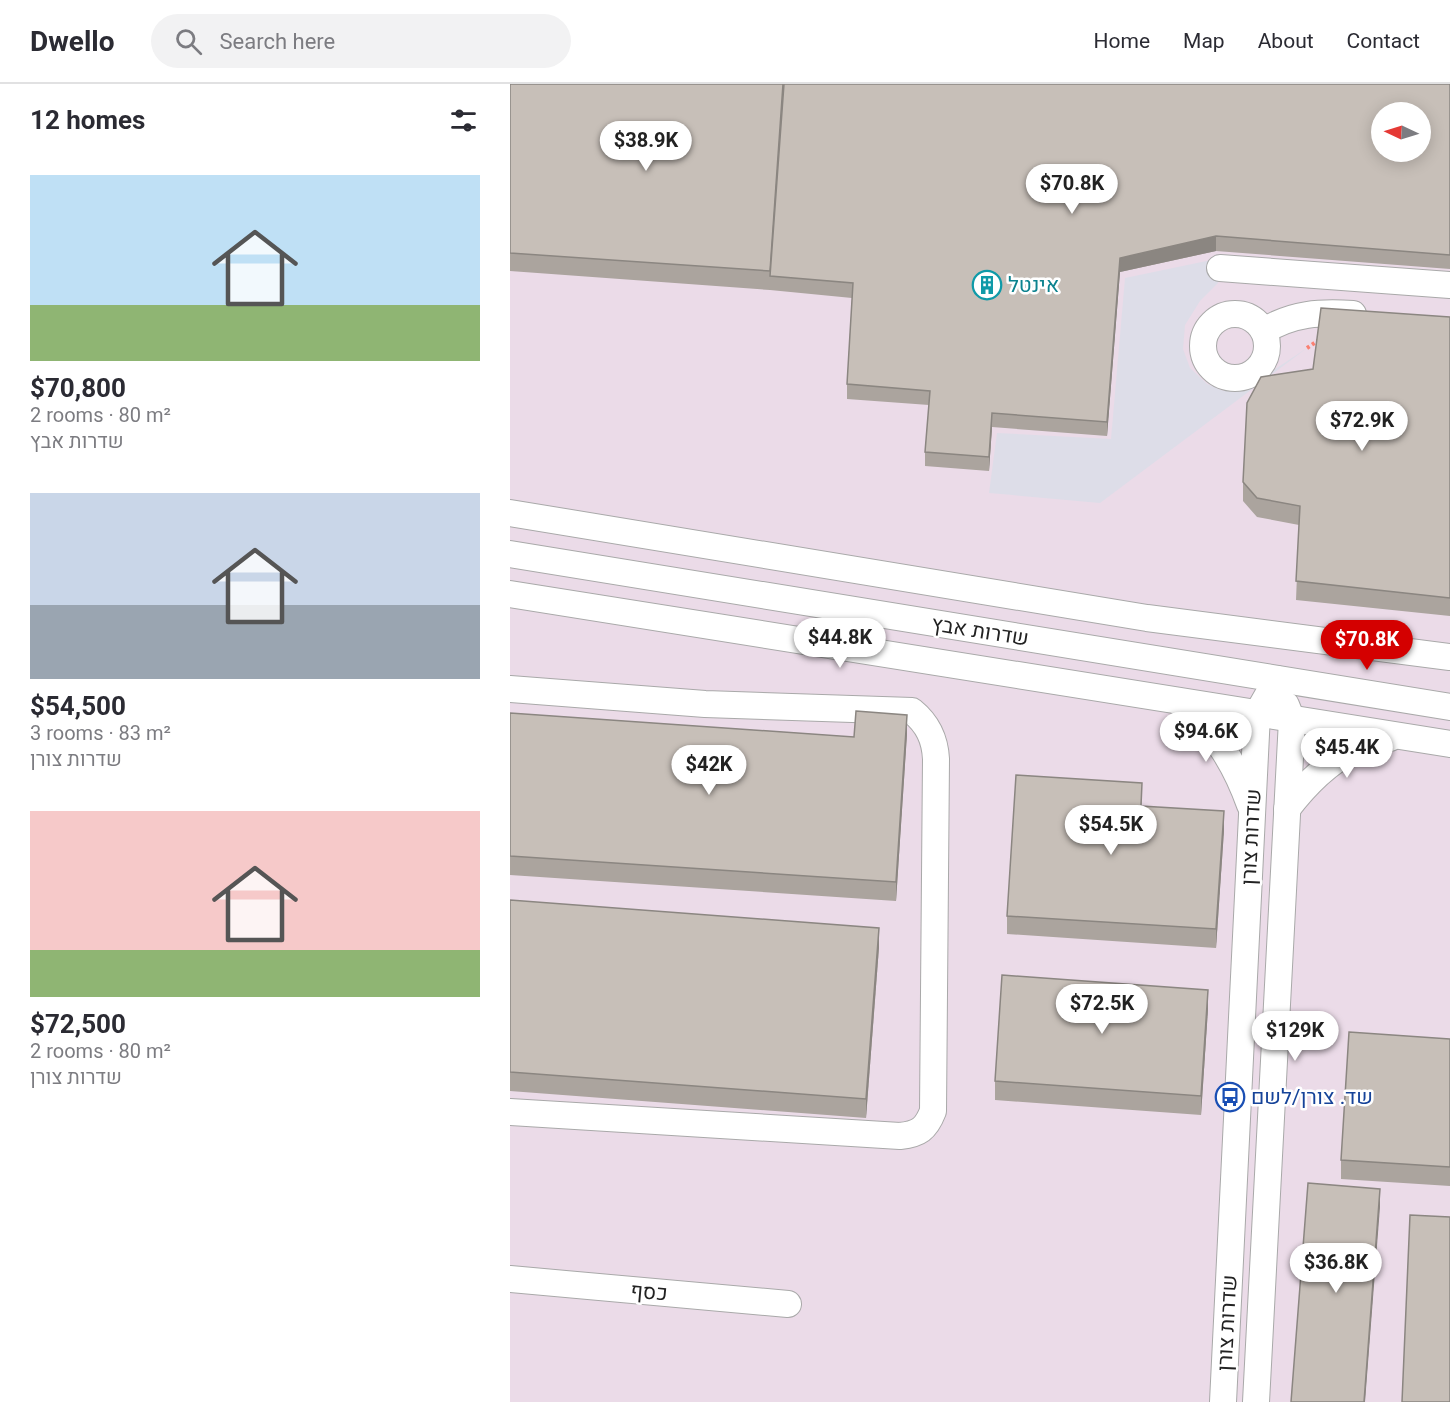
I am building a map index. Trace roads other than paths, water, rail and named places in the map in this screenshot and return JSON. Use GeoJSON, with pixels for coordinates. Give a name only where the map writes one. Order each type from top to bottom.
{"type":"FeatureCollection","features":[{"type":"Feature","properties":{"kind":"street"},"geometry":{"type":"LineString","coordinates":[[1220,268],[1450,285]]}},
{"type":"Feature","properties":{"kind":"street"},"geometry":{"type":"LineString","coordinates":[[1264,331],[1282,320],[1311,314],[1382,316]]}},
{"type":"Feature","properties":{"kind":"street"},"geometry":{"type":"LineString","coordinates":[[510,513],[1147,618],[1450,657]]}},
{"type":"Feature","properties":{"kind":"street","name":"שדרות אבץ"},"geometry":{"type":"LineString","coordinates":[[510,554],[1450,707]]}},
{"type":"Feature","properties":{"kind":"street","name":"שדרות אבץ"},"geometry":{"type":"LineString","coordinates":[[510,594],[1450,744]]}},
{"type":"Feature","properties":{"kind":"street","name":"שדרות צורן"},"geometry":{"type":"LineString","coordinates":[[1223,1402],[1257,714],[1277,679]]}},
{"type":"Feature","properties":{"kind":"street","name":"שדרות צורן"},"geometry":{"type":"LineString","coordinates":[[1256,1402],[1292,720],[1277,679]]}},
{"type":"Feature","properties":{"kind":"street"},"geometry":{"type":"LineString","coordinates":[[510,689],[705,704],[912,711],[923,720],[931,733],[936,759],[933,1111],[927,1126],[915,1134],[900,1136],[510,1112]]}},
{"type":"Feature","properties":{"kind":"street"},"geometry":{"type":"LineString","coordinates":[[1178,701],[1207,726],[1221,744],[1243,785],[1252,811]]}},
{"type":"Feature","properties":{"kind":"street"},"geometry":{"type":"LineString","coordinates":[[1287,809],[1303,788],[1342,756],[1381,739],[1402,736]]}},
{"type":"Feature","properties":{"kind":"street","name":"כסף"},"geometry":{"type":"LineString","coordinates":[[510,1279],[788,1304]]}},
{"type":"Feature","properties":{"kind":"place","name":"אינטל"},"geometry":{"type":"Point","coordinates":[987,285]}},
{"type":"Feature","properties":{"kind":"place","name":"שד. צורן/לשם"},"geometry":{"type":"Point","coordinates":[1230,1097]}}]}
